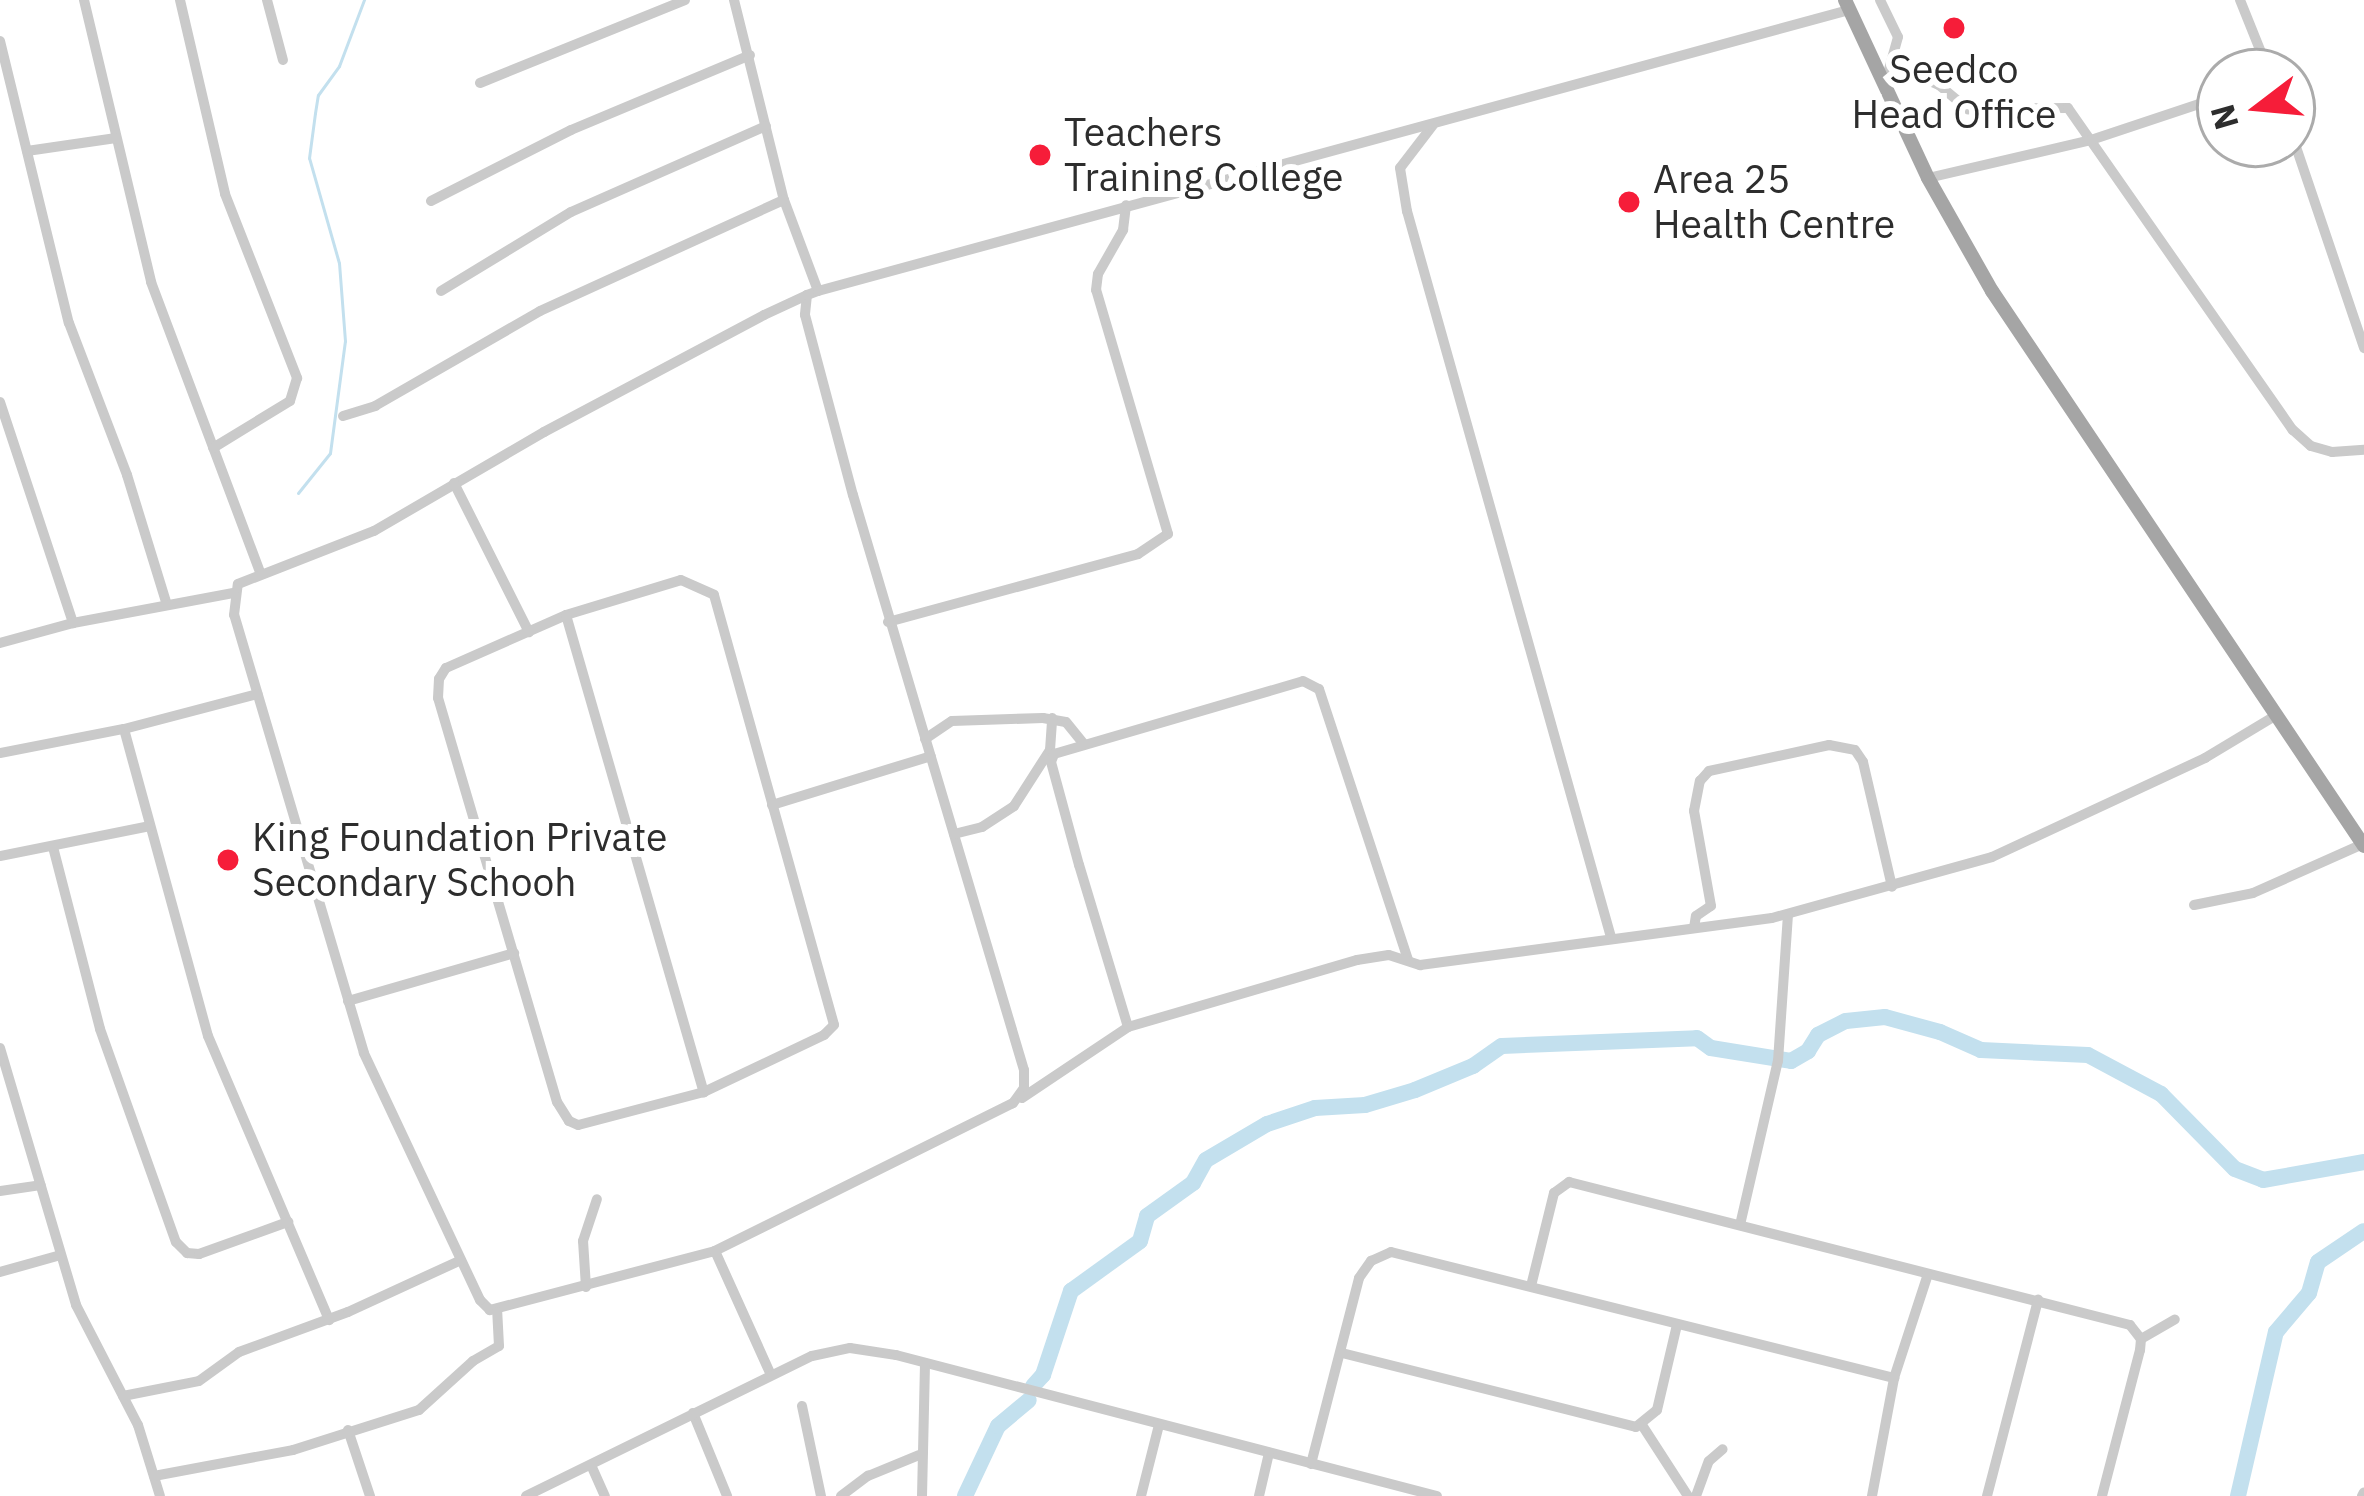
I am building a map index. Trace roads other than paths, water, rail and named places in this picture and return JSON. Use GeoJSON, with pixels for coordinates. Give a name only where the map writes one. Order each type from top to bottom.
{"type":"FeatureCollection","features":[{"type":"Feature","properties":{"kind":"main road"},"geometry":{"type":"LineString","coordinates":[[1847,5],[1928,178],[2036,361],[2362,838]]}},
{"type":"Feature","properties":{"kind":"street"},"geometry":{"type":"LineString","coordinates":[[84,0],[151,282],[260,572]]}},
{"type":"Feature","properties":{"kind":"street"},"geometry":{"type":"LineString","coordinates":[[179,0],[225,194],[297,378],[290,401],[213,448]]}},
{"type":"Feature","properties":{"kind":"street"},"geometry":{"type":"LineString","coordinates":[[268,0],[284,60]]}},
{"type":"Feature","properties":{"kind":"street"},"geometry":{"type":"LineString","coordinates":[[480,82],[685,0]]}},
{"type":"Feature","properties":{"kind":"street"},"geometry":{"type":"LineString","coordinates":[[734,0],[784,200],[813,293],[805,315],[888,622],[1024,1070],[1024,1088],[1013,1102]]}},
{"type":"Feature","properties":{"kind":"street"},"geometry":{"type":"LineString","coordinates":[[1880,0],[1898,38],[1884,87]]}},
{"type":"Feature","properties":{"kind":"street"},"geometry":{"type":"LineString","coordinates":[[2240,0],[2259,48]]}},
{"type":"Feature","properties":{"kind":"street"},"geometry":{"type":"LineString","coordinates":[[0,643],[73,623],[233,593],[260,572],[348,544],[813,293],[1847,5]]}},
{"type":"Feature","properties":{"kind":"street"},"geometry":{"type":"LineString","coordinates":[[0,41],[69,322],[127,475],[167,605]]}},
{"type":"Feature","properties":{"kind":"street"},"geometry":{"type":"LineString","coordinates":[[431,201],[571,130],[750,55]]}},
{"type":"Feature","properties":{"kind":"street"},"geometry":{"type":"LineString","coordinates":[[1892,64],[1939,85],[1968,109],[2068,108],[2293,430],[2312,446],[2332,452],[2364,450]]}},
{"type":"Feature","properties":{"kind":"street"},"geometry":{"type":"LineString","coordinates":[[1928,178],[1959,166],[2091,140],[2196,106]]}},
{"type":"Feature","properties":{"kind":"street"},"geometry":{"type":"LineString","coordinates":[[1435,123],[1400,168],[1407,211],[1611,937]]}},
{"type":"Feature","properties":{"kind":"street"},"geometry":{"type":"LineString","coordinates":[[441,292],[571,212],[766,125]]}},
{"type":"Feature","properties":{"kind":"street"},"geometry":{"type":"LineString","coordinates":[[27,151],[116,138]]}},
{"type":"Feature","properties":{"kind":"street"},"geometry":{"type":"LineString","coordinates":[[2303,168],[2364,348]]}},
{"type":"Feature","properties":{"kind":"street"},"geometry":{"type":"LineString","coordinates":[[343,416],[382,403],[540,311],[784,200]]}},
{"type":"Feature","properties":{"kind":"street"},"geometry":{"type":"LineString","coordinates":[[888,622],[1138,554],[1168,534],[1096,290],[1098,274],[1118,245],[1126,205]]}},
{"type":"Feature","properties":{"kind":"street"},"geometry":{"type":"LineString","coordinates":[[0,402],[73,623]]}},
{"type":"Feature","properties":{"kind":"street"},"geometry":{"type":"LineString","coordinates":[[454,483],[529,632]]}},
{"type":"Feature","properties":{"kind":"street"},"geometry":{"type":"LineString","coordinates":[[681,580],[714,596],[833,1025],[824,1035],[704,1092],[590,1125],[568,1121],[556,1102],[438,687],[446,668],[566,615],[681,580]]}},
{"type":"Feature","properties":{"kind":"street"},"geometry":{"type":"LineString","coordinates":[[233,593],[234,615],[257,694],[348,1001],[385,1106],[484,1306],[497,1312],[715,1251],[1013,1102],[1128,1027],[1358,960],[1389,955],[1420,965],[1694,928],[1788,915],[1892,887],[2014,849],[2204,758],[2275,716]]}},
{"type":"Feature","properties":{"kind":"street"},"geometry":{"type":"LineString","coordinates":[[566,615],[704,1092]]}},
{"type":"Feature","properties":{"kind":"street"},"geometry":{"type":"LineString","coordinates":[[1128,1027],[1052,762],[1054,754],[1303,681],[1316,684],[1408,961]]}},
{"type":"Feature","properties":{"kind":"street"},"geometry":{"type":"LineString","coordinates":[[0,752],[124,729],[257,694]]}},
{"type":"Feature","properties":{"kind":"street"},"geometry":{"type":"LineString","coordinates":[[925,739],[952,721],[1052,718],[1066,722],[1084,744]]}},
{"type":"Feature","properties":{"kind":"street"},"geometry":{"type":"LineString","coordinates":[[954,834],[982,827],[1014,806],[1046,757],[1052,718]]}},
{"type":"Feature","properties":{"kind":"street"},"geometry":{"type":"LineString","coordinates":[[124,729],[208,1036],[328,1320]]}},
{"type":"Feature","properties":{"kind":"street"},"geometry":{"type":"LineString","coordinates":[[1694,928],[1696,916],[1711,906],[1694,811],[1700,781],[1709,771],[1829,745],[1855,750],[1863,762],[1892,887]]}},
{"type":"Feature","properties":{"kind":"street"},"geometry":{"type":"LineString","coordinates":[[772,805],[931,756]]}},
{"type":"Feature","properties":{"kind":"street"},"geometry":{"type":"LineString","coordinates":[[0,856],[150,826]]}},
{"type":"Feature","properties":{"kind":"street"},"geometry":{"type":"LineString","coordinates":[[2194,905],[2253,892],[2362,838]]}},
{"type":"Feature","properties":{"kind":"street"},"geometry":{"type":"LineString","coordinates":[[53,847],[100,1029],[176,1242],[187,1253],[199,1254],[287,1222]]}},
{"type":"Feature","properties":{"kind":"street"},"geometry":{"type":"LineString","coordinates":[[1740,1225],[1778,1061],[1788,915]]}},
{"type":"Feature","properties":{"kind":"street"},"geometry":{"type":"LineString","coordinates":[[348,1001],[514,953]]}},
{"type":"Feature","properties":{"kind":"street"},"geometry":{"type":"LineString","coordinates":[[0,1048],[82,1321],[137,1425],[160,1496]]}},
{"type":"Feature","properties":{"kind":"street"},"geometry":{"type":"LineString","coordinates":[[1532,1286],[1554,1193],[1564,1182],[2130,1325],[2141,1339]]}},
{"type":"Feature","properties":{"kind":"street"},"geometry":{"type":"LineString","coordinates":[[0,1191],[41,1185]]}},
{"type":"Feature","properties":{"kind":"street"},"geometry":{"type":"LineString","coordinates":[[586,1287],[583,1240],[597,1199]]}},
{"type":"Feature","properties":{"kind":"street"},"geometry":{"type":"LineString","coordinates":[[715,1251],[771,1375]]}},
{"type":"Feature","properties":{"kind":"street"},"geometry":{"type":"LineString","coordinates":[[1311,1464],[1359,1278],[1380,1256],[1412,1253],[1894,1378]]}},
{"type":"Feature","properties":{"kind":"street"},"geometry":{"type":"LineString","coordinates":[[0,1272],[61,1255]]}},
{"type":"Feature","properties":{"kind":"street"},"geometry":{"type":"LineString","coordinates":[[122,1396],[200,1381],[239,1352],[328,1320],[461,1261]]}},
{"type":"Feature","properties":{"kind":"street"},"geometry":{"type":"LineString","coordinates":[[1872,1496],[1894,1378],[1928,1274]]}},
{"type":"Feature","properties":{"kind":"street"},"geometry":{"type":"LineString","coordinates":[[1987,1496],[2038,1300]]}},
{"type":"Feature","properties":{"kind":"street"},"geometry":{"type":"LineString","coordinates":[[154,1476],[280,1453],[427,1406],[473,1361],[500,1346],[497,1312]]}},
{"type":"Feature","properties":{"kind":"street"},"geometry":{"type":"LineString","coordinates":[[2102,1496],[2141,1339],[2175,1319]]}},
{"type":"Feature","properties":{"kind":"street"},"geometry":{"type":"LineString","coordinates":[[1342,1353],[1613,1425],[1642,1425],[1657,1410],[1677,1325]]}},
{"type":"Feature","properties":{"kind":"street"},"geometry":{"type":"LineString","coordinates":[[526,1496],[771,1375],[839,1348],[925,1363],[1437,1496]]}},
{"type":"Feature","properties":{"kind":"street"},"geometry":{"type":"LineString","coordinates":[[922,1496],[919,1455],[925,1363]]}},
{"type":"Feature","properties":{"kind":"street"},"geometry":{"type":"LineString","coordinates":[[137,1425],[148,1400],[161,1389]]}},
{"type":"Feature","properties":{"kind":"street"},"geometry":{"type":"LineString","coordinates":[[802,1406],[821,1496]]}},
{"type":"Feature","properties":{"kind":"street"},"geometry":{"type":"LineString","coordinates":[[693,1413],[727,1496]]}},
{"type":"Feature","properties":{"kind":"street"},"geometry":{"type":"LineString","coordinates":[[1141,1496],[1159,1425]]}},
{"type":"Feature","properties":{"kind":"street"},"geometry":{"type":"LineString","coordinates":[[1642,1425],[1692,1496],[1709,1461],[1723,1449]]}},
{"type":"Feature","properties":{"kind":"street"},"geometry":{"type":"LineString","coordinates":[[347,1430],[370,1496]]}},
{"type":"Feature","properties":{"kind":"street"},"geometry":{"type":"LineString","coordinates":[[1258,1496],[1269,1453]]}},
{"type":"Feature","properties":{"kind":"street"},"geometry":{"type":"LineString","coordinates":[[841,1496],[874,1473],[919,1455]]}},
{"type":"Feature","properties":{"kind":"street"},"geometry":{"type":"LineString","coordinates":[[591,1465],[605,1496]]}},
{"type":"Feature","properties":{"kind":"street"},"geometry":{"type":"LineString","coordinates":[[1378,1496],[1382,1482]]}},
{"type":"Feature","properties":{"kind":"waterway"},"geometry":{"type":"LineString","coordinates":[[298,493],[330,453],[345,341],[339,263],[309,158],[315,113],[318,95],[339,66],[364,0]]}},
{"type":"Feature","properties":{"kind":"waterway"},"geometry":{"type":"LineString","coordinates":[[1033,1386],[1043,1375],[1071,1291],[1140,1241],[1147,1216],[1193,1183],[1206,1160],[1267,1124],[1315,1108],[1365,1105],[1415,1090],[1473,1066],[1502,1046],[1697,1038],[1711,1048],[1791,1061],[1808,1051],[1818,1035],[1846,1021],[1885,1017],[1940,1032],[1981,1050],[2088,1055],[2161,1094],[2235,1169],[2263,1180],[2364,1162]]}},
{"type":"Feature","properties":{"kind":"waterway"},"geometry":{"type":"LineString","coordinates":[[2238,1496],[2276,1332],[2309,1293],[2318,1262],[2364,1231]]}},
{"type":"Feature","properties":{"kind":"waterway"},"geometry":{"type":"LineString","coordinates":[[965,1496],[998,1426],[1029,1400]]}},
{"type":"Feature","properties":{"kind":"place","name":"Seedco Head Office"},"geometry":{"type":"Point","coordinates":[1954,28]}},
{"type":"Feature","properties":{"kind":"place","name":"Teachers Training College"},"geometry":{"type":"Point","coordinates":[1040,155]}},
{"type":"Feature","properties":{"kind":"place","name":"Area 25 Health Centre"},"geometry":{"type":"Point","coordinates":[1629,202]}},
{"type":"Feature","properties":{"kind":"place","name":"King Foundation Private Secondary Schooh"},"geometry":{"type":"Point","coordinates":[228,860]}}]}
